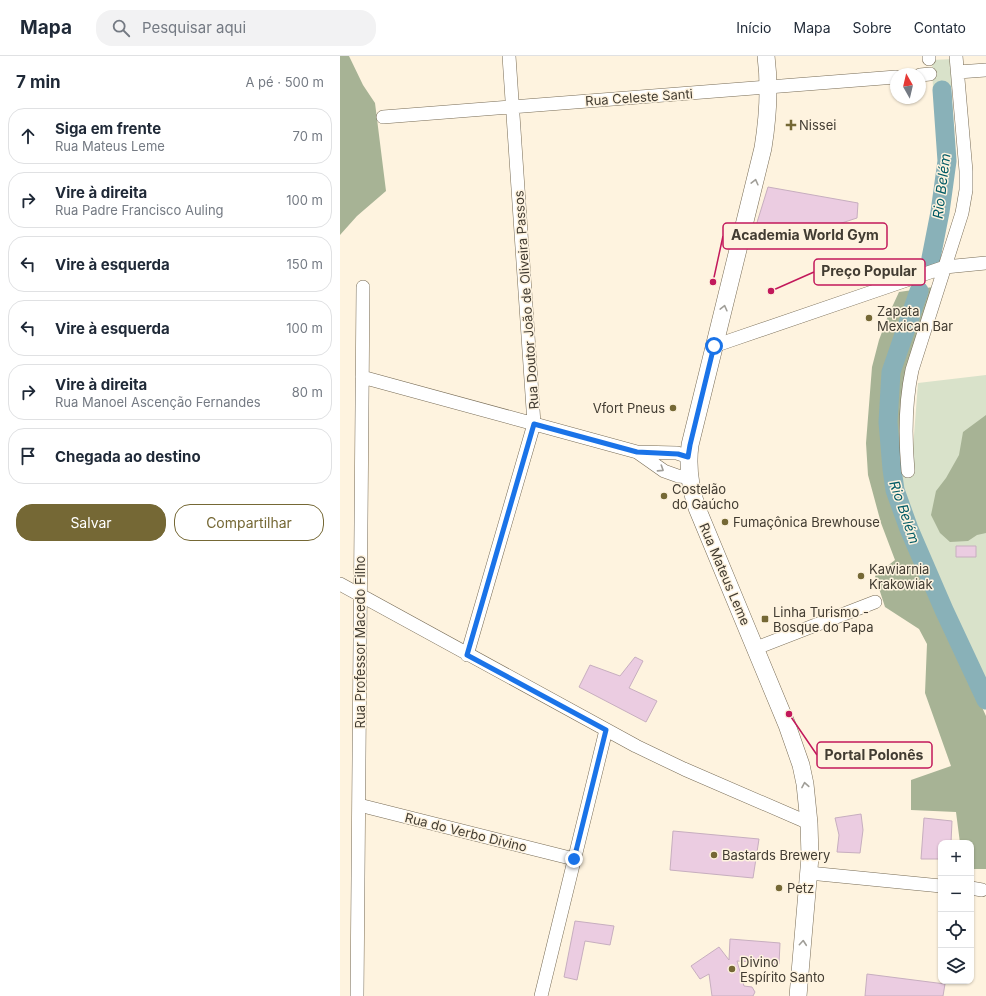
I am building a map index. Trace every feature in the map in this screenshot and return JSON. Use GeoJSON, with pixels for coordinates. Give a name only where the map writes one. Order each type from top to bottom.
{"type":"FeatureCollection","features":[{"type":"Feature","properties":{"kind":"main road","name":"Rua Mateus Leme"},"geometry":{"type":"LineString","coordinates":[[766,56],[769,87],[764,148],[714,346],[688,457],[691,489],[697,508],[788,724],[801,765],[805,784],[810,823],[809,873],[798,996]]}},
{"type":"Feature","properties":{"kind":"street","name":"Rua Doutor João de Oliveira Passos"},"geometry":{"type":"LineString","coordinates":[[467,655],[534,424],[510,56]]}},
{"type":"Feature","properties":{"kind":"street"},"geometry":{"type":"LineString","coordinates":[[908,471],[906,451],[909,384],[912,370],[962,213],[966,190],[966,171],[956,56]]}},
{"type":"Feature","properties":{"kind":"street"},"geometry":{"type":"LineString","coordinates":[[958,72],[986,70]]}},
{"type":"Feature","properties":{"kind":"street","name":"Rua Celeste Santi"},"geometry":{"type":"LineString","coordinates":[[383,117],[890,77]]}},
{"type":"Feature","properties":{"kind":"street"},"geometry":{"type":"LineString","coordinates":[[714,346],[945,266],[986,263]]}},
{"type":"Feature","properties":{"kind":"street","name":"Rua Professor Macedo Filho"},"geometry":{"type":"LineString","coordinates":[[357,996],[363,287]]}},
{"type":"Feature","properties":{"kind":"street"},"geometry":{"type":"LineString","coordinates":[[362,377],[637,452],[678,454],[688,457]]}},
{"type":"Feature","properties":{"kind":"street"},"geometry":{"type":"LineString","coordinates":[[637,452],[664,471],[678,476],[689,477]]}},
{"type":"Feature","properties":{"kind":"street"},"geometry":{"type":"LineString","coordinates":[[340,584],[606,730],[684,769],[810,823]]}},
{"type":"Feature","properties":{"kind":"street"},"geometry":{"type":"LineString","coordinates":[[756,648],[875,602]]}},
{"type":"Feature","properties":{"kind":"street"},"geometry":{"type":"LineString","coordinates":[[541,996],[606,730]]}},
{"type":"Feature","properties":{"kind":"street","name":"Rua do Verbo Divino"},"geometry":{"type":"LineString","coordinates":[[359,805],[574,859]]}},
{"type":"Feature","properties":{"kind":"street"},"geometry":{"type":"LineString","coordinates":[[809,873],[938,886]]}},
{"type":"Feature","properties":{"kind":"green space"},"geometry":{"type":"Polygon","coordinates":[[[340,56],[349,56],[363,85],[375,103],[386,191],[357,216],[340,235],[340,56]]]}},
{"type":"Feature","properties":{"kind":"green space"},"geometry":{"type":"Polygon","coordinates":[[[953,59],[955,87],[933,89],[932,60],[953,59]]]}},
{"type":"Feature","properties":{"kind":"green space"},"geometry":{"type":"Polygon","coordinates":[[[933,287],[903,455],[886,460],[891,488],[908,540],[943,622],[986,716],[986,869],[974,869],[974,840],[960,840],[956,812],[911,810],[911,780],[951,766],[925,693],[927,644],[919,629],[885,607],[875,576],[895,560],[881,523],[868,475],[866,443],[872,367],[879,340],[899,292],[933,287]]]}},
{"type":"Feature","properties":{"kind":"green space"},"geometry":{"type":"Polygon","coordinates":[[[986,375],[986,689],[965,645],[912,521],[900,485],[898,463],[914,465],[913,448],[918,383],[986,375]]]}},
{"type":"Feature","properties":{"kind":"green space"},"geometry":{"type":"Polygon","coordinates":[[[986,415],[986,533],[977,535],[968,541],[950,542],[940,533],[931,515],[936,491],[946,478],[959,455],[963,432],[986,415]]]}},
{"type":"Feature","properties":{"kind":"building"},"geometry":{"type":"Polygon","coordinates":[[[768,187],[858,203],[857,218],[817,231],[815,243],[755,229],[768,187]]]}},
{"type":"Feature","properties":{"kind":"building"},"geometry":{"type":"Polygon","coordinates":[[[956,546],[976,546],[976,557],[956,557],[956,546]]]}},
{"type":"Feature","properties":{"kind":"building"},"geometry":{"type":"Polygon","coordinates":[[[635,657],[643,661],[629,688],[657,701],[646,722],[579,687],[590,665],[620,676],[635,657]]]}},
{"type":"Feature","properties":{"kind":"building"},"geometry":{"type":"Polygon","coordinates":[[[861,814],[863,830],[860,853],[837,852],[839,835],[835,818],[861,814]]]}},
{"type":"Feature","properties":{"kind":"building"},"geometry":{"type":"Polygon","coordinates":[[[924,818],[952,821],[951,840],[938,840],[938,859],[921,859],[924,818]]]}},
{"type":"Feature","properties":{"kind":"building","name":"Bastards Brewery"},"geometry":{"type":"Polygon","coordinates":[[[673,831],[759,839],[753,878],[670,870],[673,831]]]}},
{"type":"Feature","properties":{"kind":"building"},"geometry":{"type":"Polygon","coordinates":[[[575,921],[614,926],[610,945],[585,941],[577,980],[564,977],[575,921]]]}},
{"type":"Feature","properties":{"kind":"building"},"geometry":{"type":"Polygon","coordinates":[[[730,939],[780,943],[779,964],[737,961],[744,986],[752,987],[755,992],[753,996],[712,996],[709,974],[700,979],[691,966],[719,947],[729,960],[730,939]]]}},
{"type":"Feature","properties":{"kind":"building"},"geometry":{"type":"Polygon","coordinates":[[[867,974],[945,984],[943,996],[865,996],[867,974]]]}},
{"type":"Feature","properties":{"kind":"waterway","name":"Rio Belém"},"geometry":{"type":"LineString","coordinates":[[931,258],[940,212],[947,161],[942,90]]}},
{"type":"Feature","properties":{"kind":"waterway","name":"Rio Belém"},"geometry":{"type":"LineString","coordinates":[[919,291],[891,372],[888,422],[895,490],[909,529],[944,610],[986,700]]}},
{"type":"Feature","properties":{"kind":"place","name":"Nissei"},"geometry":{"type":"Point","coordinates":[791,125]}},
{"type":"Feature","properties":{"kind":"place","name":"Academia World Gym"},"geometry":{"type":"Point","coordinates":[713,282]}},
{"type":"Feature","properties":{"kind":"place","name":"Preço Popular"},"geometry":{"type":"Point","coordinates":[771,291]}},
{"type":"Feature","properties":{"kind":"place","name":"Zapata Mexican Bar"},"geometry":{"type":"Point","coordinates":[869,318]}},
{"type":"Feature","properties":{"kind":"place","name":"Vfort Pneus"},"geometry":{"type":"Point","coordinates":[673,408]}},
{"type":"Feature","properties":{"kind":"place","name":"Costelão do Gaúcho"},"geometry":{"type":"Point","coordinates":[664,496]}},
{"type":"Feature","properties":{"kind":"place","name":"Fumaçônica Brewhouse"},"geometry":{"type":"Point","coordinates":[725,522]}},
{"type":"Feature","properties":{"kind":"place","name":"Kawiarnia Krakowiak"},"geometry":{"type":"Point","coordinates":[861,576]}},
{"type":"Feature","properties":{"kind":"place","name":"Linha Turismo - Bosque do Papa"},"geometry":{"type":"Point","coordinates":[765,619]}},
{"type":"Feature","properties":{"kind":"place","name":"Portal Polonês"},"geometry":{"type":"Point","coordinates":[789,714]}},
{"type":"Feature","properties":{"kind":"place","name":"Bastards Brewery"},"geometry":{"type":"Point","coordinates":[714,855]}},
{"type":"Feature","properties":{"kind":"place","name":"Petz"},"geometry":{"type":"Point","coordinates":[779,888]}},
{"type":"Feature","properties":{"kind":"place","name":"Divino Espírito Santo"},"geometry":{"type":"Point","coordinates":[732,969]}},
{"type":"Feature","properties":{"kind":"route"},"geometry":{"type":"LineString","coordinates":[[574,859],[606,730],[467,655],[534,424],[637,452],[660,454],[672,453],[688,457],[714,346]]}}]}
